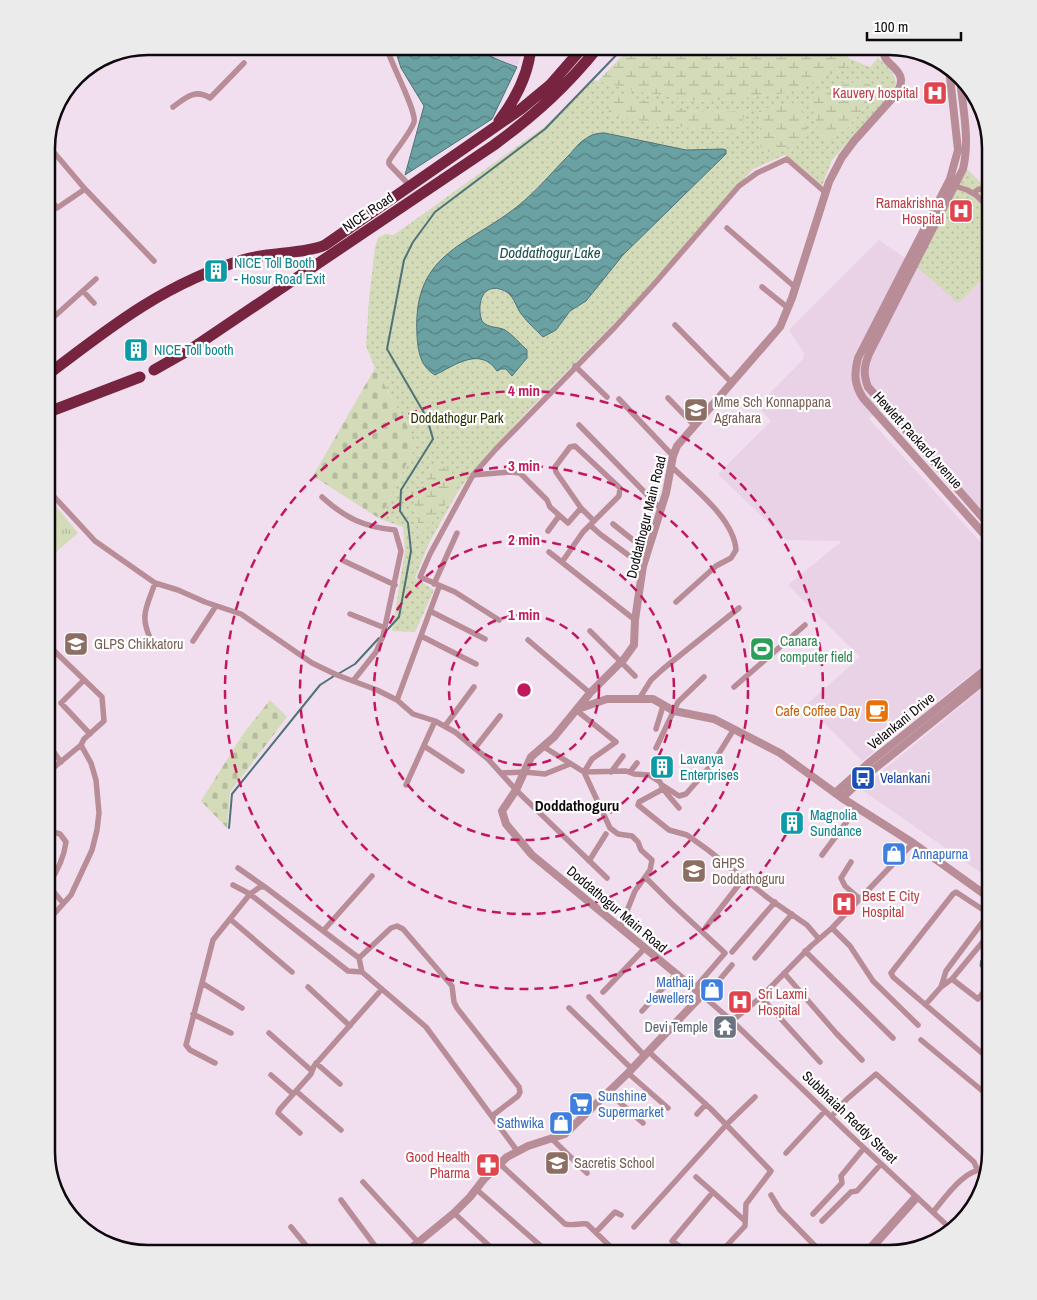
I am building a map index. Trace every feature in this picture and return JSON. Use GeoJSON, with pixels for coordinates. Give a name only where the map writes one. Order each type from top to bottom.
{"type":"FeatureCollection","features":[{"type":"Feature","properties":{"kind":"highway"},"geometry":{"type":"LineString","coordinates":[[492,131],[521,84],[530,55]]}},
{"type":"Feature","properties":{"kind":"highway","name":"NICE Road"},"geometry":{"type":"LineString","coordinates":[[55,369],[110,327],[183,282],[246,259],[320,247],[492,131],[550,85],[576,55]]}},
{"type":"Feature","properties":{"kind":"highway"},"geometry":{"type":"LineString","coordinates":[[586,63],[592,55]]}},
{"type":"Feature","properties":{"kind":"highway"},"geometry":{"type":"LineString","coordinates":[[586,63],[597,55]]}},
{"type":"Feature","properties":{"kind":"highway","name":"NICE Road"},"geometry":{"type":"LineString","coordinates":[[154,370],[199,344],[494,144],[544,106],[586,63]]}},
{"type":"Feature","properties":{"kind":"highway"},"geometry":{"type":"LineString","coordinates":[[55,410],[140,377]]}},
{"type":"Feature","properties":{"kind":"street"},"geometry":{"type":"LineString","coordinates":[[389,55],[414,116],[412,125],[389,161],[389,164],[410,187]]}},
{"type":"Feature","properties":{"kind":"street","name":"Doddathogur Main Road"},"geometry":{"type":"LineString","coordinates":[[703,996],[532,855],[506,824],[502,811],[516,790],[531,758],[544,747],[634,645],[635,620],[643,566],[661,509],[677,446],[780,326],[796,288],[829,182],[842,157],[898,92],[902,84],[902,76],[884,55]]}},
{"type":"Feature","properties":{"kind":"street"},"geometry":{"type":"LineString","coordinates":[[173,107],[187,96],[196,93],[210,98],[244,63]]}},
{"type":"Feature","properties":{"kind":"street","name":"Hewlett Packard Avenue"},"geometry":{"type":"LineString","coordinates":[[950,78],[958,150],[955,165],[950,179],[858,358],[855,382],[858,390],[982,532]]}},
{"type":"Feature","properties":{"kind":"street","name":"Hewlett Packard Avenue"},"geometry":{"type":"LineString","coordinates":[[961,89],[967,143],[963,169],[869,354],[864,372],[868,387],[982,517]]}},
{"type":"Feature","properties":{"kind":"street"},"geometry":{"type":"LineString","coordinates":[[55,154],[85,189],[154,261]]}},
{"type":"Feature","properties":{"kind":"street"},"geometry":{"type":"LineString","coordinates":[[499,620],[455,592],[420,577],[430,554],[473,475],[575,366],[615,327],[739,186],[757,173],[787,160],[826,193]]}},
{"type":"Feature","properties":{"kind":"street"},"geometry":{"type":"LineString","coordinates":[[955,186],[972,193],[982,202]]}},
{"type":"Feature","properties":{"kind":"street"},"geometry":{"type":"LineString","coordinates":[[972,193],[978,188],[982,189]]}},
{"type":"Feature","properties":{"kind":"street"},"geometry":{"type":"LineString","coordinates":[[55,206],[56,208],[85,189]]}},
{"type":"Feature","properties":{"kind":"street"},"geometry":{"type":"LineString","coordinates":[[727,228],[796,288]]}},
{"type":"Feature","properties":{"kind":"street"},"geometry":{"type":"LineString","coordinates":[[55,316],[96,279]]}},
{"type":"Feature","properties":{"kind":"street"},"geometry":{"type":"LineString","coordinates":[[762,287],[788,308]]}},
{"type":"Feature","properties":{"kind":"street"},"geometry":{"type":"LineString","coordinates":[[83,291],[94,303]]}},
{"type":"Feature","properties":{"kind":"street"},"geometry":{"type":"LineString","coordinates":[[675,325],[732,383]]}},
{"type":"Feature","properties":{"kind":"street"},"geometry":{"type":"LineString","coordinates":[[575,366],[607,397]]}},
{"type":"Feature","properties":{"kind":"street"},"geometry":{"type":"LineString","coordinates":[[858,390],[868,387]]}},
{"type":"Feature","properties":{"kind":"street"},"geometry":{"type":"LineString","coordinates":[[668,398],[694,426]]}},
{"type":"Feature","properties":{"kind":"street"},"geometry":{"type":"LineString","coordinates":[[619,399],[673,456]]}},
{"type":"Feature","properties":{"kind":"street"},"geometry":{"type":"LineString","coordinates":[[579,425],[661,509]]}},
{"type":"Feature","properties":{"kind":"street"},"geometry":{"type":"LineString","coordinates":[[562,562],[592,523],[619,496],[620,488],[575,446],[570,447],[555,467],[556,472],[581,508],[592,523],[600,534],[643,566]]}},
{"type":"Feature","properties":{"kind":"street"},"geometry":{"type":"LineString","coordinates":[[671,466],[721,516],[731,534],[736,550],[731,558],[716,566],[676,602]]}},
{"type":"Feature","properties":{"kind":"street"},"geometry":{"type":"LineString","coordinates":[[473,475],[520,473],[547,500],[550,507],[568,523],[581,508]]}},
{"type":"Feature","properties":{"kind":"street"},"geometry":{"type":"LineString","coordinates":[[322,497],[334,508],[358,522],[370,527],[395,530],[401,551],[395,586],[380,645],[353,681]]}},
{"type":"Feature","properties":{"kind":"street"},"geometry":{"type":"LineString","coordinates":[[55,498],[95,541],[155,583],[241,614],[312,663],[377,690],[397,700],[413,714],[436,721],[445,726],[488,758],[509,783],[607,878]]}},
{"type":"Feature","properties":{"kind":"street"},"geometry":{"type":"LineString","coordinates":[[548,531],[559,516]]}},
{"type":"Feature","properties":{"kind":"street"},"geometry":{"type":"LineString","coordinates":[[613,524],[648,552]]}},
{"type":"Feature","properties":{"kind":"street"},"geometry":{"type":"LineString","coordinates":[[397,700],[457,533]]}},
{"type":"Feature","properties":{"kind":"street"},"geometry":{"type":"LineString","coordinates":[[548,552],[635,620]]}},
{"type":"Feature","properties":{"kind":"street"},"geometry":{"type":"LineString","coordinates":[[344,561],[395,586]]}},
{"type":"Feature","properties":{"kind":"street"},"geometry":{"type":"LineString","coordinates":[[151,640],[145,628],[144,616],[155,583]]}},
{"type":"Feature","properties":{"kind":"street"},"geometry":{"type":"LineString","coordinates":[[193,640],[216,606]]}},
{"type":"Feature","properties":{"kind":"street"},"geometry":{"type":"LineString","coordinates":[[639,699],[651,680],[663,668],[739,608]]}},
{"type":"Feature","properties":{"kind":"street"},"geometry":{"type":"LineString","coordinates":[[430,612],[485,639]]}},
{"type":"Feature","properties":{"kind":"street"},"geometry":{"type":"LineString","coordinates":[[350,614],[385,628]]}},
{"type":"Feature","properties":{"kind":"street"},"geometry":{"type":"LineString","coordinates":[[734,687],[805,625]]}},
{"type":"Feature","properties":{"kind":"street"},"geometry":{"type":"LineString","coordinates":[[590,631],[635,676]]}},
{"type":"Feature","properties":{"kind":"street"},"geometry":{"type":"LineString","coordinates":[[421,636],[476,664]]}},
{"type":"Feature","properties":{"kind":"street"},"geometry":{"type":"LineString","coordinates":[[528,640],[590,694]]}},
{"type":"Feature","properties":{"kind":"street"},"geometry":{"type":"LineString","coordinates":[[55,652],[102,697],[104,721],[81,745],[55,767]]}},
{"type":"Feature","properties":{"kind":"street","name":"Velankani Drive"},"geometry":{"type":"LineString","coordinates":[[838,795],[871,761],[982,672]]}},
{"type":"Feature","properties":{"kind":"street"},"geometry":{"type":"LineString","coordinates":[[656,748],[678,702],[704,677]]}},
{"type":"Feature","properties":{"kind":"street"},"geometry":{"type":"LineString","coordinates":[[84,680],[61,703],[90,734]]}},
{"type":"Feature","properties":{"kind":"street","name":"Velankani Drive"},"geometry":{"type":"LineString","coordinates":[[838,795],[864,778],[982,683]]}},
{"type":"Feature","properties":{"kind":"street"},"geometry":{"type":"LineString","coordinates":[[445,726],[474,687]]}},
{"type":"Feature","properties":{"kind":"street"},"geometry":{"type":"LineString","coordinates":[[576,710],[606,699],[654,699],[674,711],[714,719],[780,753],[838,795],[913,843],[982,893]]}},
{"type":"Feature","properties":{"kind":"street"},"geometry":{"type":"LineString","coordinates":[[656,729],[663,706]]}},
{"type":"Feature","properties":{"kind":"street"},"geometry":{"type":"LineString","coordinates":[[576,710],[616,742],[592,759],[584,772]]}},
{"type":"Feature","properties":{"kind":"street"},"geometry":{"type":"LineString","coordinates":[[475,748],[500,716]]}},
{"type":"Feature","properties":{"kind":"street"},"geometry":{"type":"LineString","coordinates":[[406,785],[436,721]]}},
{"type":"Feature","properties":{"kind":"street"},"geometry":{"type":"LineString","coordinates":[[662,787],[679,796],[686,794],[713,763],[734,729]]}},
{"type":"Feature","properties":{"kind":"street"},"geometry":{"type":"LineString","coordinates":[[55,910],[71,895],[92,850],[99,813],[96,780],[91,763],[81,745]]}},
{"type":"Feature","properties":{"kind":"street"},"geometry":{"type":"LineString","coordinates":[[424,746],[462,771]]}},
{"type":"Feature","properties":{"kind":"street"},"geometry":{"type":"LineString","coordinates":[[544,747],[584,772],[626,771],[634,774],[649,775],[655,778],[679,808]]}},
{"type":"Feature","properties":{"kind":"street"},"geometry":{"type":"LineString","coordinates":[[55,754],[61,762]]}},
{"type":"Feature","properties":{"kind":"street"},"geometry":{"type":"LineString","coordinates":[[611,772],[622,756]]}},
{"type":"Feature","properties":{"kind":"street"},"geometry":{"type":"LineString","coordinates":[[630,772],[637,763]]}},
{"type":"Feature","properties":{"kind":"street"},"geometry":{"type":"LineString","coordinates":[[501,773],[524,772],[545,774],[570,764]]}},
{"type":"Feature","properties":{"kind":"street"},"geometry":{"type":"LineString","coordinates":[[584,772],[610,828],[618,834],[632,836],[638,842],[640,850],[652,860],[650,870],[635,891],[620,928]]}},
{"type":"Feature","properties":{"kind":"street"},"geometry":{"type":"LineString","coordinates":[[662,787],[638,803],[668,830],[687,835],[807,925],[819,939]]}},
{"type":"Feature","properties":{"kind":"street"},"geometry":{"type":"LineString","coordinates":[[822,855],[857,808]]}},
{"type":"Feature","properties":{"kind":"street"},"geometry":{"type":"LineString","coordinates":[[55,833],[60,834],[66,842],[62,861],[55,875]]}},
{"type":"Feature","properties":{"kind":"street"},"geometry":{"type":"LineString","coordinates":[[589,861],[606,834]]}},
{"type":"Feature","properties":{"kind":"street"},"geometry":{"type":"LineString","coordinates":[[732,1021],[761,997],[805,951],[832,928],[913,843]]}},
{"type":"Feature","properties":{"kind":"street"},"geometry":{"type":"LineString","coordinates":[[851,862],[841,878],[845,886],[860,899]]}},
{"type":"Feature","properties":{"kind":"street"},"geometry":{"type":"LineString","coordinates":[[238,868],[359,958],[362,972]]}},
{"type":"Feature","properties":{"kind":"street"},"geometry":{"type":"LineString","coordinates":[[323,930],[372,876]]}},
{"type":"Feature","properties":{"kind":"street"},"geometry":{"type":"LineString","coordinates":[[645,877],[725,953],[694,989]]}},
{"type":"Feature","properties":{"kind":"street"},"geometry":{"type":"LineString","coordinates":[[706,927],[744,878]]}},
{"type":"Feature","properties":{"kind":"street"},"geometry":{"type":"LineString","coordinates":[[233,885],[250,894],[348,971],[362,972],[426,1026],[518,1152]]}},
{"type":"Feature","properties":{"kind":"street"},"geometry":{"type":"LineString","coordinates":[[214,1063],[187,1047],[193,1014],[213,940],[250,894],[260,887],[265,887]]}},
{"type":"Feature","properties":{"kind":"street"},"geometry":{"type":"LineString","coordinates":[[982,909],[956,892],[953,894],[891,973],[893,977],[982,1053]]}},
{"type":"Feature","properties":{"kind":"street"},"geometry":{"type":"LineString","coordinates":[[55,893],[64,903]]}},
{"type":"Feature","properties":{"kind":"street"},"geometry":{"type":"LineString","coordinates":[[732,952],[775,902]]}},
{"type":"Feature","properties":{"kind":"street"},"geometry":{"type":"LineString","coordinates":[[755,958],[792,914]]}},
{"type":"Feature","properties":{"kind":"street"},"geometry":{"type":"LineString","coordinates":[[230,919],[292,972]]}},
{"type":"Feature","properties":{"kind":"street"},"geometry":{"type":"LineString","coordinates":[[941,987],[946,971],[982,924]]}},
{"type":"Feature","properties":{"kind":"street"},"geometry":{"type":"LineString","coordinates":[[359,958],[391,928],[397,926],[403,929],[452,986],[454,1002],[457,1008],[519,1087],[520,1092],[518,1096],[492,1116]]}},
{"type":"Feature","properties":{"kind":"street"},"geometry":{"type":"LineString","coordinates":[[832,928],[850,946],[874,981],[918,1026]]}},
{"type":"Feature","properties":{"kind":"street"},"geometry":{"type":"LineString","coordinates":[[926,1004],[941,987],[952,979],[982,943]]}},
{"type":"Feature","properties":{"kind":"street"},"geometry":{"type":"LineString","coordinates":[[964,945],[974,953]]}},
{"type":"Feature","properties":{"kind":"street"},"geometry":{"type":"LineString","coordinates":[[603,992],[645,948]]}},
{"type":"Feature","properties":{"kind":"street"},"geometry":{"type":"LineString","coordinates":[[805,951],[893,1038]]}},
{"type":"Feature","properties":{"kind":"street"},"geometry":{"type":"LineString","coordinates":[[415,1245],[454,1213],[507,1157],[565,1134],[630,1071],[732,966]]}},
{"type":"Feature","properties":{"kind":"street"},"geometry":{"type":"LineString","coordinates":[[784,973],[862,1060]]}},
{"type":"Feature","properties":{"kind":"street"},"geometry":{"type":"LineString","coordinates":[[642,1011],[676,974]]}},
{"type":"Feature","properties":{"kind":"street"},"geometry":{"type":"LineString","coordinates":[[952,979],[978,999],[982,994]]}},
{"type":"Feature","properties":{"kind":"street"},"geometry":{"type":"LineString","coordinates":[[202,983],[242,1008]]}},
{"type":"Feature","properties":{"kind":"street"},"geometry":{"type":"LineString","coordinates":[[308,987],[350,1026]]}},
{"type":"Feature","properties":{"kind":"street"},"geometry":{"type":"LineString","coordinates":[[300,1133],[278,1113],[311,1074],[316,1064],[382,989]]}},
{"type":"Feature","properties":{"kind":"street","name":"Subbhaiah Reddy Street"},"geometry":{"type":"LineString","coordinates":[[703,996],[732,1021],[947,1225]]}},
{"type":"Feature","properties":{"kind":"street"},"geometry":{"type":"LineString","coordinates":[[589,997],[646,1053],[727,1124],[771,1171],[746,1204],[745,1226],[727,1245]]}},
{"type":"Feature","properties":{"kind":"street"},"geometry":{"type":"LineString","coordinates":[[761,997],[820,1062]]}},
{"type":"Feature","properties":{"kind":"street"},"geometry":{"type":"LineString","coordinates":[[569,1008],[668,1108]]}},
{"type":"Feature","properties":{"kind":"street"},"geometry":{"type":"LineString","coordinates":[[193,1014],[231,1033]]}},
{"type":"Feature","properties":{"kind":"street"},"geometry":{"type":"LineString","coordinates":[[269,1032],[312,1071]]}},
{"type":"Feature","properties":{"kind":"street"},"geometry":{"type":"LineString","coordinates":[[921,1040],[982,1091]]}},
{"type":"Feature","properties":{"kind":"street"},"geometry":{"type":"LineString","coordinates":[[316,1064],[340,1084]]}},
{"type":"Feature","properties":{"kind":"street"},"geometry":{"type":"LineString","coordinates":[[831,1117],[847,1099],[876,1074],[974,1162],[977,1170],[959,1182],[933,1212]]}},
{"type":"Feature","properties":{"kind":"street"},"geometry":{"type":"LineString","coordinates":[[271,1075],[341,1130]]}},
{"type":"Feature","properties":{"kind":"street"},"geometry":{"type":"LineString","coordinates":[[608,1092],[643,1123]]}},
{"type":"Feature","properties":{"kind":"street"},"geometry":{"type":"LineString","coordinates":[[634,1227],[727,1124],[754,1097]]}},
{"type":"Feature","properties":{"kind":"street"},"geometry":{"type":"LineString","coordinates":[[697,1114],[706,1104]]}},
{"type":"Feature","properties":{"kind":"street"},"geometry":{"type":"LineString","coordinates":[[786,1153],[825,1111]]}},
{"type":"Feature","properties":{"kind":"street"},"geometry":{"type":"LineString","coordinates":[[551,1138],[587,1173]]}},
{"type":"Feature","properties":{"kind":"street"},"geometry":{"type":"LineString","coordinates":[[813,1214],[842,1182],[841,1176],[864,1148]]}},
{"type":"Feature","properties":{"kind":"street"},"geometry":{"type":"LineString","coordinates":[[500,1164],[565,1224],[573,1226],[581,1223],[587,1224],[609,1245]]}},
{"type":"Feature","properties":{"kind":"street"},"geometry":{"type":"LineString","coordinates":[[822,1221],[851,1192],[857,1191],[882,1164]]}},
{"type":"Feature","properties":{"kind":"street"},"geometry":{"type":"LineString","coordinates":[[696,1177],[745,1221]]}},
{"type":"Feature","properties":{"kind":"street"},"geometry":{"type":"LineString","coordinates":[[363,1182],[417,1243]]}},
{"type":"Feature","properties":{"kind":"street"},"geometry":{"type":"LineString","coordinates":[[476,1189],[540,1245]]}},
{"type":"Feature","properties":{"kind":"street"},"geometry":{"type":"LineString","coordinates":[[677,1245],[672,1242],[713,1192]]}},
{"type":"Feature","properties":{"kind":"street"},"geometry":{"type":"LineString","coordinates":[[771,1195],[780,1210],[814,1245]]}},
{"type":"Feature","properties":{"kind":"street"},"geometry":{"type":"LineString","coordinates":[[872,1245],[917,1197]]}},
{"type":"Feature","properties":{"kind":"street"},"geometry":{"type":"LineString","coordinates":[[876,1245],[917,1197]]}},
{"type":"Feature","properties":{"kind":"street"},"geometry":{"type":"LineString","coordinates":[[341,1200],[374,1245]]}},
{"type":"Feature","properties":{"kind":"street"},"geometry":{"type":"LineString","coordinates":[[596,1232],[615,1212],[621,1215]]}},
{"type":"Feature","properties":{"kind":"street"},"geometry":{"type":"LineString","coordinates":[[454,1213],[488,1245]]}},
{"type":"Feature","properties":{"kind":"street"},"geometry":{"type":"LineString","coordinates":[[291,1227],[306,1245]]}},
{"type":"Feature","properties":{"kind":"shaded area"},"geometry":{"type":"Polygon","coordinates":[[[489,55],[522,55],[517,67],[489,55]]]}},
{"type":"Feature","properties":{"kind":"shaded area"},"geometry":{"type":"Polygon","coordinates":[[[879,240],[921,269],[958,302],[982,282],[982,512],[885,404],[869,419],[982,544],[982,666],[862,761],[806,705],[860,657],[788,585],[842,541],[786,540],[718,474],[771,421],[758,406],[803,359],[804,353],[789,330],[879,240]]]}},
{"type":"Feature","properties":{"kind":"shaded area","name":"Velankani"},"geometry":{"type":"Polygon","coordinates":[[[982,688],[982,874],[861,789],[982,688]]]}},
{"type":"Feature","properties":{"kind":"green space"},"geometry":{"type":"Polygon","coordinates":[[[623,55],[849,55],[845,69],[788,93],[703,102],[635,91],[598,81],[623,55]]]}},
{"type":"Feature","properties":{"kind":"green space","name":"Doddathogur Park"},"geometry":{"type":"Polygon","coordinates":[[[848,58],[870,67],[878,58],[894,76],[896,84],[895,89],[832,160],[822,186],[785,155],[753,169],[633,304],[525,414],[476,468],[459,490],[429,543],[415,578],[434,590],[415,632],[392,631],[405,550],[403,527],[380,519],[417,443],[375,368],[366,346],[369,299],[375,248],[378,238],[385,234],[394,235],[544,127],[594,80],[635,91],[703,102],[788,93],[845,69],[848,58]],[[866,82],[847,83],[809,96],[819,133],[827,139],[846,130],[875,95],[874,87],[866,82]],[[613,93],[608,113],[648,123],[741,134],[745,111],[699,112],[613,93]],[[800,102],[759,110],[760,150],[778,154],[808,133],[800,102]],[[600,133],[582,141],[526,199],[510,212],[445,255],[431,271],[421,294],[417,318],[417,337],[419,353],[435,374],[467,360],[475,359],[483,360],[497,371],[506,369],[511,376],[511,335],[485,324],[480,315],[481,302],[486,291],[497,288],[508,294],[514,299],[524,318],[543,337],[556,330],[570,311],[586,301],[623,255],[726,155],[724,149],[686,150],[619,137],[610,133],[600,133]],[[434,464],[425,479],[414,505],[419,537],[438,516],[457,488],[451,470],[434,464]]]}},
{"type":"Feature","properties":{"kind":"green space"},"geometry":{"type":"Polygon","coordinates":[[[866,82],[874,87],[875,95],[846,130],[827,139],[819,133],[809,96],[847,83],[866,82]]]}},
{"type":"Feature","properties":{"kind":"green space"},"geometry":{"type":"Polygon","coordinates":[[[613,92],[699,112],[745,111],[741,134],[648,123],[607,113],[613,92]]]}},
{"type":"Feature","properties":{"kind":"green space"},"geometry":{"type":"Polygon","coordinates":[[[800,102],[809,133],[778,154],[760,150],[759,110],[800,102]]]}},
{"type":"Feature","properties":{"kind":"green space"},"geometry":{"type":"Polygon","coordinates":[[[967,169],[982,184],[982,280],[958,303],[917,267],[967,169]]]}},
{"type":"Feature","properties":{"kind":"green space"},"geometry":{"type":"Polygon","coordinates":[[[375,368],[417,443],[380,519],[313,476],[375,368]]]}},
{"type":"Feature","properties":{"kind":"green space"},"geometry":{"type":"Polygon","coordinates":[[[434,463],[451,470],[457,488],[438,516],[419,538],[414,505],[434,463]]]}},
{"type":"Feature","properties":{"kind":"green space"},"geometry":{"type":"Polygon","coordinates":[[[55,505],[78,533],[55,553],[55,505]]]}},
{"type":"Feature","properties":{"kind":"green space"},"geometry":{"type":"Polygon","coordinates":[[[270,700],[287,717],[230,792],[227,828],[201,801],[243,734],[270,700]]]}},
{"type":"Feature","properties":{"kind":"water"},"geometry":{"type":"Polygon","coordinates":[[[397,55],[488,55],[517,67],[492,119],[405,175],[424,106],[401,68],[397,55]]]}},
{"type":"Feature","properties":{"kind":"water","name":"Doddathogur Lake"},"geometry":{"type":"Polygon","coordinates":[[[605,133],[686,150],[723,149],[726,150],[726,154],[623,255],[586,301],[570,311],[556,330],[543,337],[529,324],[514,300],[505,291],[493,288],[484,294],[480,304],[482,321],[487,325],[505,330],[527,350],[527,358],[512,376],[506,369],[497,371],[483,360],[475,359],[459,363],[435,375],[423,363],[419,352],[417,335],[418,306],[424,284],[435,266],[450,252],[525,200],[582,142],[593,135],[605,133]]]}},
{"type":"Feature","properties":{"kind":"waterway"},"geometry":{"type":"LineString","coordinates":[[388,629],[399,617],[411,551],[408,523],[400,511],[401,490],[433,439],[427,418],[387,349],[404,260],[413,242],[435,212],[545,129],[616,55]]}},
{"type":"Feature","properties":{"kind":"waterway"},"geometry":{"type":"LineString","coordinates":[[338,674],[355,664],[379,638]]}},
{"type":"Feature","properties":{"kind":"waterway"},"geometry":{"type":"LineString","coordinates":[[229,828],[232,794],[320,685],[334,676]]}},
{"type":"Feature","properties":{"kind":"place","name":"Kauvery hospital"},"geometry":{"type":"Point","coordinates":[935,93]}},
{"type":"Feature","properties":{"kind":"place","name":"Ramakrishna Hospital"},"geometry":{"type":"Point","coordinates":[961,211]}},
{"type":"Feature","properties":{"kind":"place","name":"NICE Toll Booth - Hosur Road Exit"},"geometry":{"type":"Point","coordinates":[216,271]}},
{"type":"Feature","properties":{"kind":"place","name":"NICE Toll booth"},"geometry":{"type":"Point","coordinates":[136,350]}},
{"type":"Feature","properties":{"kind":"place","name":"Mme Sch Konnappana Agrahara"},"geometry":{"type":"Point","coordinates":[696,410]}},
{"type":"Feature","properties":{"kind":"place","name":"GLPS Chikkatoru"},"geometry":{"type":"Point","coordinates":[76,644]}},
{"type":"Feature","properties":{"kind":"place","name":"Canara computer field"},"geometry":{"type":"Point","coordinates":[762,649]}},
{"type":"Feature","properties":{"kind":"place","name":"Cafe Coffee Day"},"geometry":{"type":"Point","coordinates":[877,711]}},
{"type":"Feature","properties":{"kind":"place","name":"Lavanya Enterprises"},"geometry":{"type":"Point","coordinates":[662,767]}},
{"type":"Feature","properties":{"kind":"place","name":"Velankani"},"geometry":{"type":"Point","coordinates":[863,778]}},
{"type":"Feature","properties":{"kind":"place","name":"Magnolia Sundance"},"geometry":{"type":"Point","coordinates":[792,823]}},
{"type":"Feature","properties":{"kind":"place","name":"Annapurna"},"geometry":{"type":"Point","coordinates":[894,854]}},
{"type":"Feature","properties":{"kind":"place","name":"GHPS Doddathoguru"},"geometry":{"type":"Point","coordinates":[694,871]}},
{"type":"Feature","properties":{"kind":"place","name":"Best E City Hospital"},"geometry":{"type":"Point","coordinates":[844,904]}},
{"type":"Feature","properties":{"kind":"place","name":"Mathaji Jewellers"},"geometry":{"type":"Point","coordinates":[712,990]}},
{"type":"Feature","properties":{"kind":"place","name":"Sri Laxmi Hospital"},"geometry":{"type":"Point","coordinates":[740,1002]}},
{"type":"Feature","properties":{"kind":"place","name":"Devi Temple"},"geometry":{"type":"Point","coordinates":[725,1027]}},
{"type":"Feature","properties":{"kind":"place","name":"Sunshine Supermarket"},"geometry":{"type":"Point","coordinates":[581,1104]}},
{"type":"Feature","properties":{"kind":"place","name":"Sathwika"},"geometry":{"type":"Point","coordinates":[561,1123]}},
{"type":"Feature","properties":{"kind":"place","name":"Sacretis School"},"geometry":{"type":"Point","coordinates":[557,1163]}},
{"type":"Feature","properties":{"kind":"place","name":"Good Health Pharma"},"geometry":{"type":"Point","coordinates":[488,1165]}},
{"type":"Feature","properties":{"kind":"district","name":"Doddathoguru"},"geometry":{"type":"Point","coordinates":[577,806]}}]}
